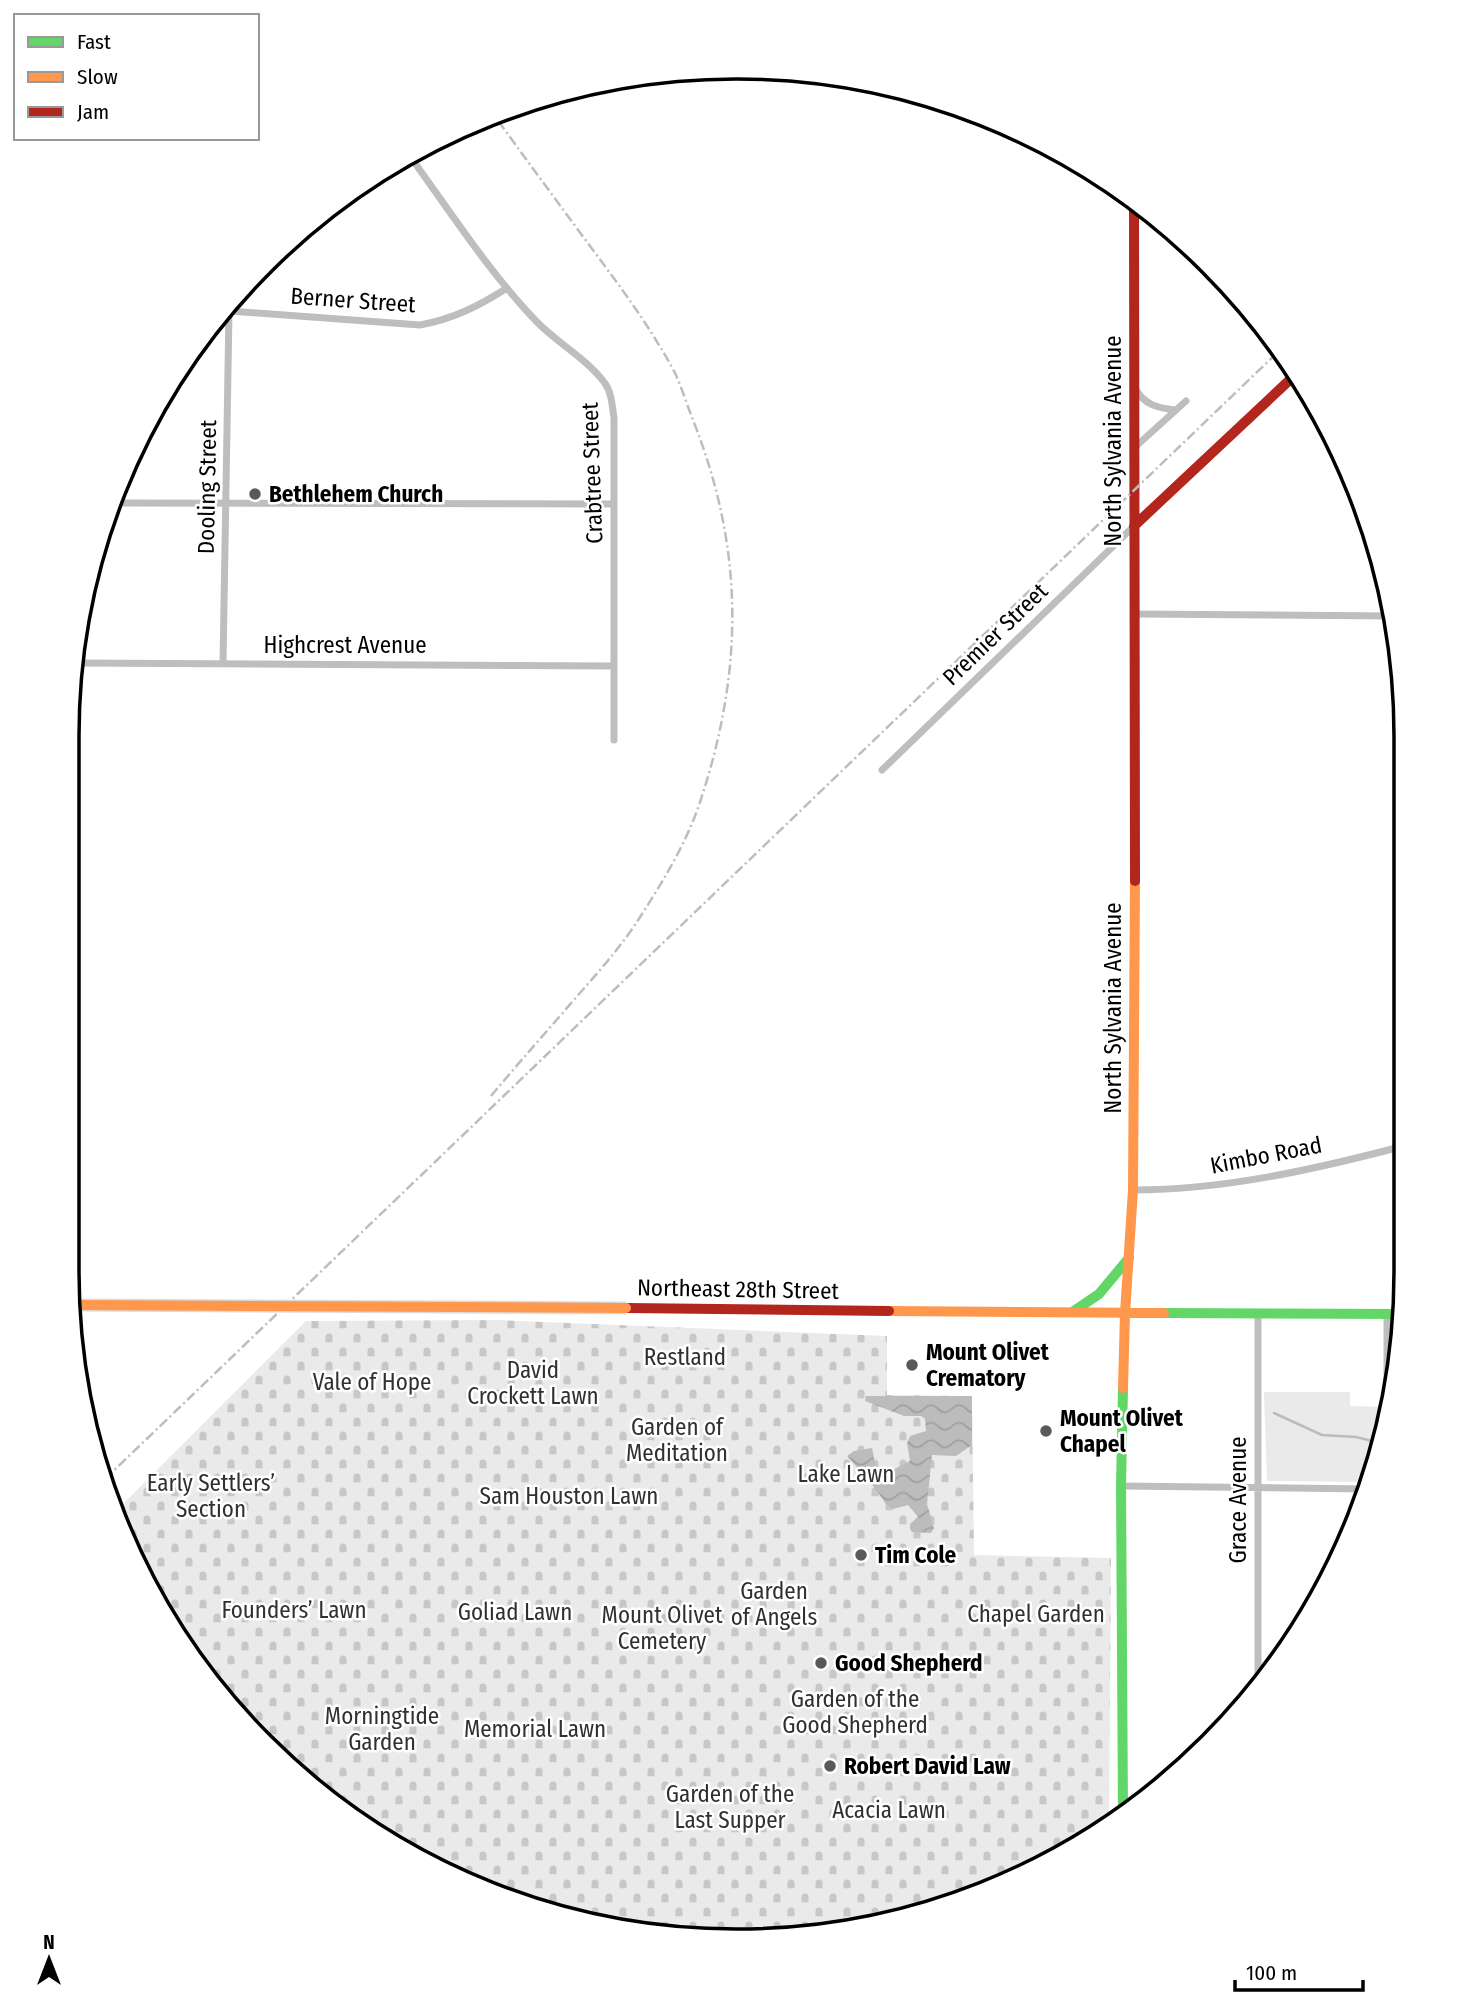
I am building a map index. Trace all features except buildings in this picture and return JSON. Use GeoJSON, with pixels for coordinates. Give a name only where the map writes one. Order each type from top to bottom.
{"type":"FeatureCollection","features":[{"type":"Feature","properties":{"kind":"main road","name":"North Sylvania Avenue"},"geometry":{"type":"LineString","coordinates":[[1125,1802],[1121,1486],[1125,1313],[1133,1190],[1134,213]]}},
{"type":"Feature","properties":{"kind":"main road"},"geometry":{"type":"LineString","coordinates":[[1134,526],[1289,381]]}},
{"type":"Feature","properties":{"kind":"main road"},"geometry":{"type":"LineString","coordinates":[[1069,1313],[1093,1301],[1103,1292],[1129,1258]]}},
{"type":"Feature","properties":{"kind":"main road","name":"Northeast 28th Street"},"geometry":{"type":"LineString","coordinates":[[80,1305],[1393,1314]]}},
{"type":"Feature","properties":{"kind":"street","name":"Crabtree Street"},"geometry":{"type":"LineString","coordinates":[[414,164],[507,288],[538,323],[607,385],[614,418],[614,740]]}},
{"type":"Feature","properties":{"kind":"street","name":"Berner Street"},"geometry":{"type":"LineString","coordinates":[[235,311],[420,325],[444,321],[463,313],[507,288]]}},
{"type":"Feature","properties":{"kind":"street","name":"Dooling Street"},"geometry":{"type":"LineString","coordinates":[[223,664],[229,319]]}},
{"type":"Feature","properties":{"kind":"street"},"geometry":{"type":"LineString","coordinates":[[1134,385],[1147,402],[1158,408],[1175,410]]}},
{"type":"Feature","properties":{"kind":"street"},"geometry":{"type":"LineString","coordinates":[[1134,448],[1186,401]]}},
{"type":"Feature","properties":{"kind":"street"},"geometry":{"type":"LineString","coordinates":[[122,503],[614,504]]}},
{"type":"Feature","properties":{"kind":"street","name":"Premier Street"},"geometry":{"type":"LineString","coordinates":[[882,769],[1134,526]]}},
{"type":"Feature","properties":{"kind":"street"},"geometry":{"type":"LineString","coordinates":[[1134,614],[1383,616]]}},
{"type":"Feature","properties":{"kind":"street","name":"Highcrest Avenue"},"geometry":{"type":"LineString","coordinates":[[83,663],[614,666]]}},
{"type":"Feature","properties":{"kind":"street","name":"Kimbo Road"},"geometry":{"type":"LineString","coordinates":[[1133,1190],[1186,1189],[1242,1181],[1394,1148]]}},
{"type":"Feature","properties":{"kind":"street","name":"Grace Avenue"},"geometry":{"type":"LineString","coordinates":[[1258,1313],[1258,1672]]}},
{"type":"Feature","properties":{"kind":"street"},"geometry":{"type":"LineString","coordinates":[[1387,1314],[1387,1369]]}},
{"type":"Feature","properties":{"kind":"street"},"geometry":{"type":"LineString","coordinates":[[1121,1486],[1357,1489]]}},
{"type":"Feature","properties":{"kind":"green space","name":"Mount Olivet Cemetery"},"geometry":{"type":"Polygon","coordinates":[[[495,1320],[887,1336],[887,1395],[972,1396],[974,1555],[1111,1558],[1109,1813],[1027,1861],[948,1894],[865,1917],[780,1928],[693,1928],[608,1917],[566,1907],[485,1879],[408,1841],[336,1793],[303,1766],[271,1737],[242,1705],[190,1637],[167,1600],[122,1505],[306,1321],[495,1320]]]}},
{"type":"Feature","properties":{"kind":"green space"},"geometry":{"type":"Polygon","coordinates":[[[1264,1392],[1350,1392],[1350,1406],[1380,1407],[1359,1482],[1267,1481],[1264,1392]]]}},
{"type":"Feature","properties":{"kind":"water"},"geometry":{"type":"Polygon","coordinates":[[[866,1396],[972,1396],[972,1445],[956,1456],[932,1455],[927,1504],[934,1528],[931,1533],[912,1532],[910,1524],[918,1517],[908,1505],[893,1509],[886,1504],[847,1456],[854,1451],[872,1448],[877,1473],[881,1476],[910,1461],[907,1443],[910,1436],[926,1431],[925,1419],[921,1416],[904,1416],[865,1401],[866,1396]]]}},
{"type":"Feature","properties":{"kind":"waterway"},"geometry":{"type":"LineString","coordinates":[[1274,1413],[1322,1435],[1372,1441]]}},
{"type":"Feature","properties":{"kind":"railway"},"geometry":{"type":"LineString","coordinates":[[491,1096],[620,945],[651,900],[683,844],[701,799],[725,703],[731,656],[732,609],[722,515],[710,468],[675,373],[634,306],[500,123]]}},
{"type":"Feature","properties":{"kind":"railway"},"geometry":{"type":"LineString","coordinates":[[111,1473],[1273,357]]}},
{"type":"Feature","properties":{"kind":"traffic: fast"},"geometry":{"type":"LineString","coordinates":[[1074,1311],[1099,1294],[1129,1258]]}},
{"type":"Feature","properties":{"kind":"traffic: fast"},"geometry":{"type":"LineString","coordinates":[[1164,1313],[1393,1314]]}},
{"type":"Feature","properties":{"kind":"traffic: fast"},"geometry":{"type":"LineString","coordinates":[[1123,1388],[1123,1803]]}},
{"type":"Feature","properties":{"kind":"traffic: slow"},"geometry":{"type":"LineString","coordinates":[[1123,1388],[1133,1190],[1135,881]]}},
{"type":"Feature","properties":{"kind":"traffic: slow"},"geometry":{"type":"LineString","coordinates":[[80,1305],[626,1308]]}},
{"type":"Feature","properties":{"kind":"traffic: slow"},"geometry":{"type":"LineString","coordinates":[[889,1311],[1164,1313]]}},
{"type":"Feature","properties":{"kind":"traffic: jam"},"geometry":{"type":"LineString","coordinates":[[1134,213],[1135,881]]}},
{"type":"Feature","properties":{"kind":"traffic: jam"},"geometry":{"type":"LineString","coordinates":[[1134,526],[1289,381]]}},
{"type":"Feature","properties":{"kind":"traffic: jam"},"geometry":{"type":"LineString","coordinates":[[626,1308],[889,1311]]}},
{"type":"Feature","properties":{"kind":"place","name":"Bethlehem Church"},"geometry":{"type":"Point","coordinates":[255,494]}},
{"type":"Feature","properties":{"kind":"place","name":"Mount Olivet Crematory"},"geometry":{"type":"Point","coordinates":[912,1365]}},
{"type":"Feature","properties":{"kind":"place","name":"Mount Olivet Chapel"},"geometry":{"type":"Point","coordinates":[1046,1431]}},
{"type":"Feature","properties":{"kind":"place","name":"Tim Cole"},"geometry":{"type":"Point","coordinates":[861,1555]}},
{"type":"Feature","properties":{"kind":"place","name":"Good Shepherd"},"geometry":{"type":"Point","coordinates":[821,1663]}},
{"type":"Feature","properties":{"kind":"place","name":"Robert David Law"},"geometry":{"type":"Point","coordinates":[830,1766]}},
{"type":"Feature","properties":{"kind":"park label","name":"Restland"},"geometry":{"type":"Point","coordinates":[685,1357]}},
{"type":"Feature","properties":{"kind":"park label","name":"Vale of Hope"},"geometry":{"type":"Point","coordinates":[372,1382]}},
{"type":"Feature","properties":{"kind":"park label","name":"David Crockett Lawn"},"geometry":{"type":"Point","coordinates":[533,1383]}},
{"type":"Feature","properties":{"kind":"park label","name":"Garden of Meditation"},"geometry":{"type":"Point","coordinates":[677,1440]}},
{"type":"Feature","properties":{"kind":"park label","name":"Lake Lawn"},"geometry":{"type":"Point","coordinates":[846,1474]}},
{"type":"Feature","properties":{"kind":"park label","name":"Early Settlers’ Section"},"geometry":{"type":"Point","coordinates":[211,1496]}},
{"type":"Feature","properties":{"kind":"park label","name":"Sam Houston Lawn"},"geometry":{"type":"Point","coordinates":[569,1496]}},
{"type":"Feature","properties":{"kind":"park label","name":"Garden of Angels"},"geometry":{"type":"Point","coordinates":[774,1604]}},
{"type":"Feature","properties":{"kind":"park label","name":"Founders’ Lawn"},"geometry":{"type":"Point","coordinates":[294,1610]}},
{"type":"Feature","properties":{"kind":"park label","name":"Goliad Lawn"},"geometry":{"type":"Point","coordinates":[515,1612]}},
{"type":"Feature","properties":{"kind":"park label","name":"Chapel Garden"},"geometry":{"type":"Point","coordinates":[1036,1614]}},
{"type":"Feature","properties":{"kind":"park label","name":"Garden of the Good Shepherd"},"geometry":{"type":"Point","coordinates":[855,1712]}},
{"type":"Feature","properties":{"kind":"park label","name":"Morningtide Garden"},"geometry":{"type":"Point","coordinates":[382,1729]}},
{"type":"Feature","properties":{"kind":"park label","name":"Memorial Lawn"},"geometry":{"type":"Point","coordinates":[535,1729]}},
{"type":"Feature","properties":{"kind":"park label","name":"Garden of the Last Supper"},"geometry":{"type":"Point","coordinates":[730,1807]}},
{"type":"Feature","properties":{"kind":"park label","name":"Acacia Lawn"},"geometry":{"type":"Point","coordinates":[889,1810]}}]}
